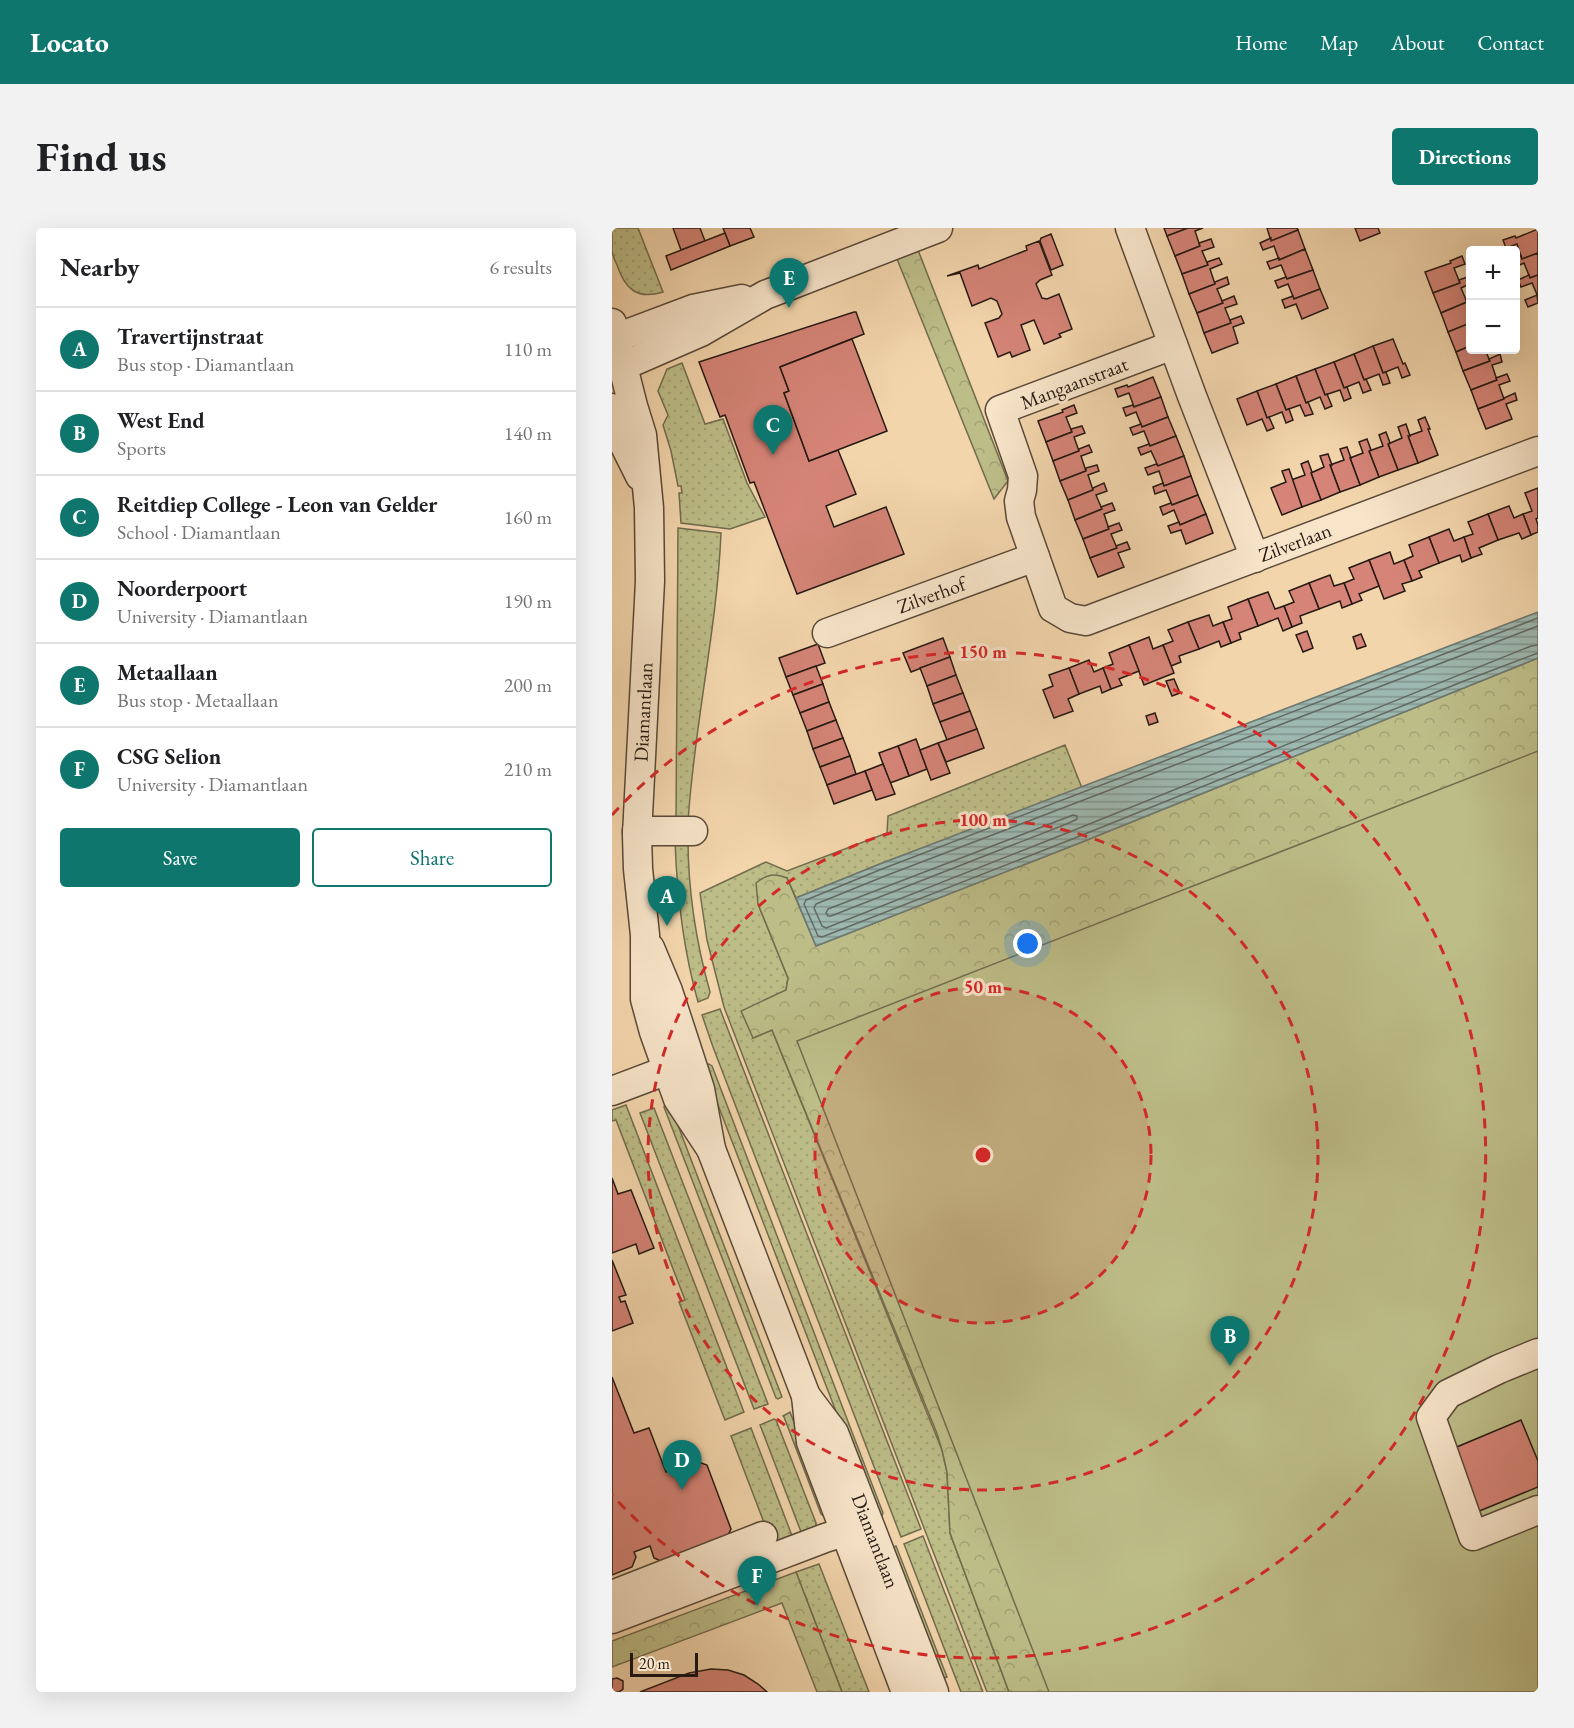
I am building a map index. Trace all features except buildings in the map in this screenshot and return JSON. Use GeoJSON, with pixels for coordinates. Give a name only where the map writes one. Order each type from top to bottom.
{"type":"FeatureCollection","features":[{"type":"Feature","properties":{"kind":"street"},"geometry":{"type":"LineString","coordinates":[[615,346],[701,332],[765,295],[910,233],[938,228]]}},
{"type":"Feature","properties":{"kind":"street"},"geometry":{"type":"LineString","coordinates":[[1130,228],[1255,558]]}},
{"type":"Feature","properties":{"kind":"street","name":"Mangaanstraat"},"geometry":{"type":"LineString","coordinates":[[1053,608],[1021,517],[1019,501],[1023,476],[1000,410],[1173,345]]}},
{"type":"Feature","properties":{"kind":"street","name":"Diamantlaan"},"geometry":{"type":"LineString","coordinates":[[615,346],[642,435],[650,526],[650,581],[637,831],[638,869],[645,935],[645,999],[654,1032],[679,1065],[678,1099],[711,1149],[806,1396],[834,1433],[857,1527],[906,1692]]}},
{"type":"Feature","properties":{"kind":"street","name":"Diamantlaan"},"geometry":{"type":"LineString","coordinates":[[612,408],[623,442],[646,489]]}},
{"type":"Feature","properties":{"kind":"street","name":"Zilverlaan"},"geometry":{"type":"LineString","coordinates":[[1053,608],[1070,618],[1086,621],[1538,451]]}},
{"type":"Feature","properties":{"kind":"street","name":"Zilverhof"},"geometry":{"type":"LineString","coordinates":[[827,633],[1035,557]]}},
{"type":"Feature","properties":{"kind":"street"},"geometry":{"type":"LineString","coordinates":[[637,831],[693,831]]}},
{"type":"Feature","properties":{"kind":"street"},"geometry":{"type":"LineString","coordinates":[[612,1091],[679,1065]]}},
{"type":"Feature","properties":{"kind":"street"},"geometry":{"type":"LineString","coordinates":[[1538,1353],[1499,1369],[1448,1395],[1431,1417],[1473,1536],[1538,1510]]}},
{"type":"Feature","properties":{"kind":"street"},"geometry":{"type":"LineString","coordinates":[[612,1619],[857,1527]]}},
{"type":"Feature","properties":{"kind":"street","name":"Diamantlaan"},"geometry":{"type":"LineString","coordinates":[[857,1527],[934,1692]]}},
{"type":"Feature","properties":{"kind":"street"},"geometry":{"type":"LineString","coordinates":[[612,1595],[763,1536]]}},
{"type":"Feature","properties":{"kind":"green space"},"geometry":{"type":"Polygon","coordinates":[[[612,228],[638,228],[663,292],[646,295],[628,286],[612,254],[612,228]]]}},
{"type":"Feature","properties":{"kind":"green space"},"geometry":{"type":"Polygon","coordinates":[[[918,250],[1008,481],[994,499],[897,259],[918,250]]]}},
{"type":"Feature","properties":{"kind":"green space"},"geometry":{"type":"Polygon","coordinates":[[[682,363],[705,424],[723,419],[747,483],[765,517],[730,529],[681,523],[679,493],[682,493],[681,486],[678,486],[663,425],[668,415],[658,391],[667,369],[682,363]]]}},
{"type":"Feature","properties":{"kind":"green space"},"geometry":{"type":"Polygon","coordinates":[[[678,528],[721,533],[715,605],[695,750],[688,822],[676,820],[678,528]]]}},
{"type":"Feature","properties":{"kind":"green space"},"geometry":{"type":"Polygon","coordinates":[[[1538,658],[1538,1052],[1063,1692],[1009,1692],[950,1533],[947,1472],[936,1431],[772,1030],[753,1038],[741,1011],[786,990],[788,978],[758,904],[756,883],[771,875],[787,878],[816,946],[1077,844],[1538,658]]]}},
{"type":"Feature","properties":{"kind":"green space"},"geometry":{"type":"Polygon","coordinates":[[[1065,745],[1082,788],[796,898],[787,878],[758,904],[788,978],[786,990],[753,1038],[772,1030],[942,1450],[947,1472],[950,1533],[1009,1692],[987,1692],[724,1007],[707,940],[700,893],[766,862],[787,871],[887,833],[888,816],[1065,745]]]}},
{"type":"Feature","properties":{"kind":"green space"},"geometry":{"type":"Polygon","coordinates":[[[1538,751],[1538,1692],[1049,1692],[797,1041],[1538,751]]]}},
{"type":"Feature","properties":{"kind":"green space"},"geometry":{"type":"Polygon","coordinates":[[[688,839],[689,878],[694,917],[710,992],[708,998],[698,1002],[685,942],[676,862],[675,841],[688,839]]]}},
{"type":"Feature","properties":{"kind":"green space"},"geometry":{"type":"Polygon","coordinates":[[[720,1009],[921,1529],[901,1537],[702,1015],[720,1009]]]}},
{"type":"Feature","properties":{"kind":"green space"},"geometry":{"type":"Polygon","coordinates":[[[709,1064],[712,1066],[883,1513],[877,1518],[703,1066],[709,1064]]]}},
{"type":"Feature","properties":{"kind":"green space"},"geometry":{"type":"Polygon","coordinates":[[[669,1102],[782,1397],[778,1399],[664,1107],[669,1102]]]}},
{"type":"Feature","properties":{"kind":"green space"},"geometry":{"type":"Polygon","coordinates":[[[626,1105],[744,1412],[725,1420],[679,1302],[685,1300],[616,1120],[612,1121],[612,1110],[626,1105]]]}},
{"type":"Feature","properties":{"kind":"green space"},"geometry":{"type":"Polygon","coordinates":[[[654,1108],[768,1404],[754,1409],[640,1113],[654,1108]]]}},
{"type":"Feature","properties":{"kind":"green space"},"geometry":{"type":"Polygon","coordinates":[[[790,1412],[824,1500],[824,1516],[821,1514],[783,1416],[790,1412]]]}},
{"type":"Feature","properties":{"kind":"green space"},"geometry":{"type":"Polygon","coordinates":[[[774,1419],[816,1523],[816,1529],[803,1537],[760,1425],[774,1419]]]}},
{"type":"Feature","properties":{"kind":"green space"},"geometry":{"type":"Polygon","coordinates":[[[751,1428],[794,1541],[774,1549],[731,1436],[751,1428]]]}},
{"type":"Feature","properties":{"kind":"green space"},"geometry":{"type":"Polygon","coordinates":[[[923,1536],[983,1692],[961,1692],[904,1544],[923,1536]]]}},
{"type":"Feature","properties":{"kind":"green space"},"geometry":{"type":"Polygon","coordinates":[[[896,1546],[947,1677],[937,1681],[886,1550],[896,1546]]]}},
{"type":"Feature","properties":{"kind":"green space"},"geometry":{"type":"Polygon","coordinates":[[[819,1564],[869,1692],[842,1692],[796,1572],[819,1564]]]}},
{"type":"Feature","properties":{"kind":"green space"},"geometry":{"type":"Polygon","coordinates":[[[796,1572],[842,1692],[817,1692],[782,1603],[612,1667],[612,1641],[796,1572]]]}},
{"type":"Feature","properties":{"kind":"water"},"geometry":{"type":"Polygon","coordinates":[[[1538,612],[1538,658],[1077,844],[816,946],[796,898],[1538,612]]]}},
{"type":"Feature","properties":{"kind":"place","name":"Metaallaan"},"geometry":{"type":"Point","coordinates":[789,308]}},
{"type":"Feature","properties":{"kind":"place","name":"Reitdiep College - Leon van Gelder"},"geometry":{"type":"Point","coordinates":[773,455]}},
{"type":"Feature","properties":{"kind":"place","name":"Travertijnstraat"},"geometry":{"type":"Point","coordinates":[667,926]}},
{"type":"Feature","properties":{"kind":"place","name":"West End"},"geometry":{"type":"Point","coordinates":[1230,1366]}},
{"type":"Feature","properties":{"kind":"place","name":"Noorderpoort"},"geometry":{"type":"Point","coordinates":[682,1490]}},
{"type":"Feature","properties":{"kind":"place","name":"CSG Selion"},"geometry":{"type":"Point","coordinates":[757,1606]}}]}
